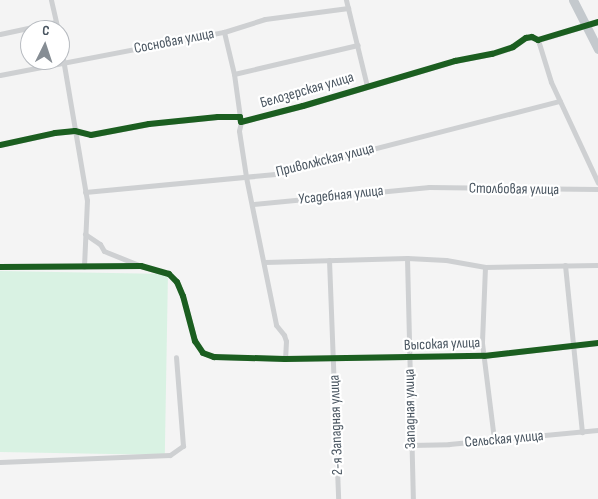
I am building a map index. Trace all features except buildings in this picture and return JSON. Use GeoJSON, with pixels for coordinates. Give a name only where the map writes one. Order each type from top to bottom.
{"type":"FeatureCollection","features":[{"type":"Feature","properties":{"kind":"highway"},"geometry":{"type":"LineString","coordinates":[[573,0],[598,49]]}},
{"type":"Feature","properties":{"kind":"street"},"geometry":{"type":"LineString","coordinates":[[51,0],[56,20]]}},
{"type":"Feature","properties":{"kind":"street"},"geometry":{"type":"LineString","coordinates":[[346,0],[367,86]]}},
{"type":"Feature","properties":{"kind":"street","name":"Сосновая улица"},"geometry":{"type":"LineString","coordinates":[[70,61],[224,32],[265,19],[348,8]]}},
{"type":"Feature","properties":{"kind":"street","name":"Белозерская улица"},"geometry":{"type":"LineString","coordinates":[[0,145],[75,131],[91,134],[149,124],[218,117],[240,119],[303,106],[455,61],[492,54],[513,47],[529,37],[538,40],[598,22]]}},
{"type":"Feature","properties":{"kind":"street"},"geometry":{"type":"LineString","coordinates":[[0,34],[20,30]]}},
{"type":"Feature","properties":{"kind":"street"},"geometry":{"type":"LineString","coordinates":[[224,32],[234,74],[240,119],[239,131],[246,177],[276,325],[284,334],[286,341],[285,359]]}},
{"type":"Feature","properties":{"kind":"street"},"geometry":{"type":"LineString","coordinates":[[538,40],[551,82],[598,183]]}},
{"type":"Feature","properties":{"kind":"street"},"geometry":{"type":"LineString","coordinates":[[234,74],[358,44]]}},
{"type":"Feature","properties":{"kind":"street","name":"Сосновая улица"},"geometry":{"type":"LineString","coordinates":[[0,75],[25,70]]}},
{"type":"Feature","properties":{"kind":"street"},"geometry":{"type":"LineString","coordinates":[[65,70],[85,192],[84,267]]}},
{"type":"Feature","properties":{"kind":"street","name":"Приволжская улица"},"geometry":{"type":"LineString","coordinates":[[85,192],[275,174],[560,101]]}},
{"type":"Feature","properties":{"kind":"street","name":"Усадебная улица"},"geometry":{"type":"LineString","coordinates":[[252,204],[429,187]]}},
{"type":"Feature","properties":{"kind":"street","name":"Столбовая улица"},"geometry":{"type":"LineString","coordinates":[[429,187],[598,190]]}},
{"type":"Feature","properties":{"kind":"street"},"geometry":{"type":"LineString","coordinates":[[85,234],[100,244],[104,251],[141,266]]}},
{"type":"Feature","properties":{"kind":"street"},"geometry":{"type":"LineString","coordinates":[[264,262],[407,258],[446,260],[485,267],[598,265]]}},
{"type":"Feature","properties":{"kind":"street","name":"Западная улица"},"geometry":{"type":"LineString","coordinates":[[407,258],[410,445],[413,499]]}},
{"type":"Feature","properties":{"kind":"street","name":"2-я Западная улица"},"geometry":{"type":"LineString","coordinates":[[329,260],[338,499]]}},
{"type":"Feature","properties":{"kind":"street"},"geometry":{"type":"LineString","coordinates":[[565,265],[582,432]]}},
{"type":"Feature","properties":{"kind":"street"},"geometry":{"type":"LineString","coordinates":[[0,267],[141,266]]}},
{"type":"Feature","properties":{"kind":"street","name":"Высокая улица"},"geometry":{"type":"LineString","coordinates":[[141,266],[170,274],[177,282],[195,341],[203,353],[225,358],[484,356],[598,343]]}},
{"type":"Feature","properties":{"kind":"street"},"geometry":{"type":"LineString","coordinates":[[485,267],[482,331],[494,440]]}},
{"type":"Feature","properties":{"kind":"street"},"geometry":{"type":"LineString","coordinates":[[0,462],[170,454],[182,446],[176,357]]}},
{"type":"Feature","properties":{"kind":"street","name":"Сельская улица"},"geometry":{"type":"LineString","coordinates":[[410,445],[494,440],[598,430]]}},
{"type":"Feature","properties":{"kind":"green space"},"geometry":{"type":"Polygon","coordinates":[[[0,271],[168,274],[165,455],[0,452],[0,271]]]}},
{"type":"Feature","properties":{"kind":"cycle path"},"geometry":{"type":"LineString","coordinates":[[0,145],[55,133],[75,131],[91,135],[149,124],[218,117],[240,117],[241,122],[303,106],[455,61],[492,54],[513,47],[526,38],[532,37],[538,40],[598,22]]}},
{"type":"Feature","properties":{"kind":"cycle path"},"geometry":{"type":"LineString","coordinates":[[0,267],[141,266],[169,274],[177,282],[183,296],[195,341],[203,353],[214,357],[285,359],[484,356],[598,343]]}}]}
